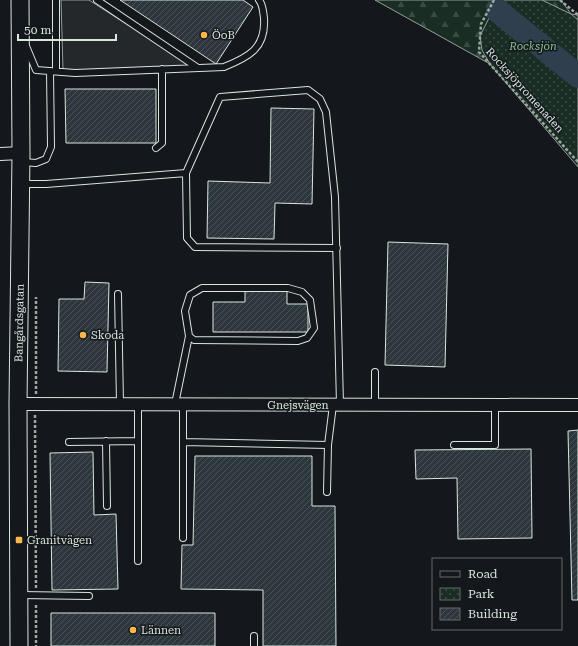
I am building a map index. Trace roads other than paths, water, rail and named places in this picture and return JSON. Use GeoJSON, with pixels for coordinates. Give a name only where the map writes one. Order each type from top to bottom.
{"type":"FeatureCollection","features":[{"type":"Feature","properties":{"kind":"main road","name":"Bangårdsgatan"},"geometry":{"type":"LineString","coordinates":[[19,646],[18,404],[21,184],[20,0]]}},
{"type":"Feature","properties":{"kind":"street"},"geometry":{"type":"LineString","coordinates":[[0,154],[21,158]]}},
{"type":"Feature","properties":{"kind":"street","name":"Gnejsvägen"},"geometry":{"type":"LineString","coordinates":[[18,404],[578,406]]}},
{"type":"Feature","properties":{"kind":"lane"},"geometry":{"type":"LineString","coordinates":[[21,158],[36,163],[46,160],[51,147],[56,0]]}},
{"type":"Feature","properties":{"kind":"lane"},"geometry":{"type":"LineString","coordinates":[[97,0],[199,68]]}},
{"type":"Feature","properties":{"kind":"lane"},"geometry":{"type":"LineString","coordinates":[[20,32],[36,70],[75,73],[224,67],[241,60],[259,46],[264,27],[262,4],[260,0]]}},
{"type":"Feature","properties":{"kind":"lane"},"geometry":{"type":"LineString","coordinates":[[156,148],[162,143],[162,69]]}},
{"type":"Feature","properties":{"kind":"lane"},"geometry":{"type":"LineString","coordinates":[[327,492],[328,446],[336,405],[337,248],[335,197],[326,112],[320,99],[308,90],[220,97],[186,173],[187,238],[195,247],[337,248]]}},
{"type":"Feature","properties":{"kind":"lane"},"geometry":{"type":"LineString","coordinates":[[21,184],[186,173]]}},
{"type":"Feature","properties":{"kind":"lane"},"geometry":{"type":"LineString","coordinates":[[183,538],[183,442],[179,404],[189,336],[185,311],[190,295],[202,288],[288,288],[302,292],[310,300],[314,328],[307,338],[298,341],[194,340],[189,336]]}},
{"type":"Feature","properties":{"kind":"lane"},"geometry":{"type":"LineString","coordinates":[[118,294],[120,404]]}},
{"type":"Feature","properties":{"kind":"lane"},"geometry":{"type":"LineString","coordinates":[[375,372],[375,405]]}},
{"type":"Feature","properties":{"kind":"lane"},"geometry":{"type":"LineString","coordinates":[[138,404],[138,562]]}},
{"type":"Feature","properties":{"kind":"lane"},"geometry":{"type":"LineString","coordinates":[[454,445],[495,444],[495,405]]}},
{"type":"Feature","properties":{"kind":"lane"},"geometry":{"type":"LineString","coordinates":[[106,441],[107,506]]}},
{"type":"Feature","properties":{"kind":"lane"},"geometry":{"type":"LineString","coordinates":[[69,442],[138,441]]}},
{"type":"Feature","properties":{"kind":"lane"},"geometry":{"type":"LineString","coordinates":[[183,442],[328,446]]}},
{"type":"Feature","properties":{"kind":"lane"},"geometry":{"type":"LineString","coordinates":[[19,595],[89,596]]}},
{"type":"Feature","properties":{"kind":"lane"},"geometry":{"type":"LineString","coordinates":[[254,636],[254,646]]}},
{"type":"Feature","properties":{"kind":"waterway"},"geometry":{"type":"LineString","coordinates":[[498,11],[578,76]]}},
{"type":"Feature","properties":{"kind":"place","name":"ÖoB"},"geometry":{"type":"Point","coordinates":[204,35]}},
{"type":"Feature","properties":{"kind":"place","name":"Skoda"},"geometry":{"type":"Point","coordinates":[83,335]}},
{"type":"Feature","properties":{"kind":"place","name":"Granitvägen"},"geometry":{"type":"Point","coordinates":[19,540]}},
{"type":"Feature","properties":{"kind":"place","name":"Lännen"},"geometry":{"type":"Point","coordinates":[133,630]}},
{"type":"Feature","properties":{"kind":"park label","name":"Rocksjön"},"geometry":{"type":"Point","coordinates":[533,46]}}]}
